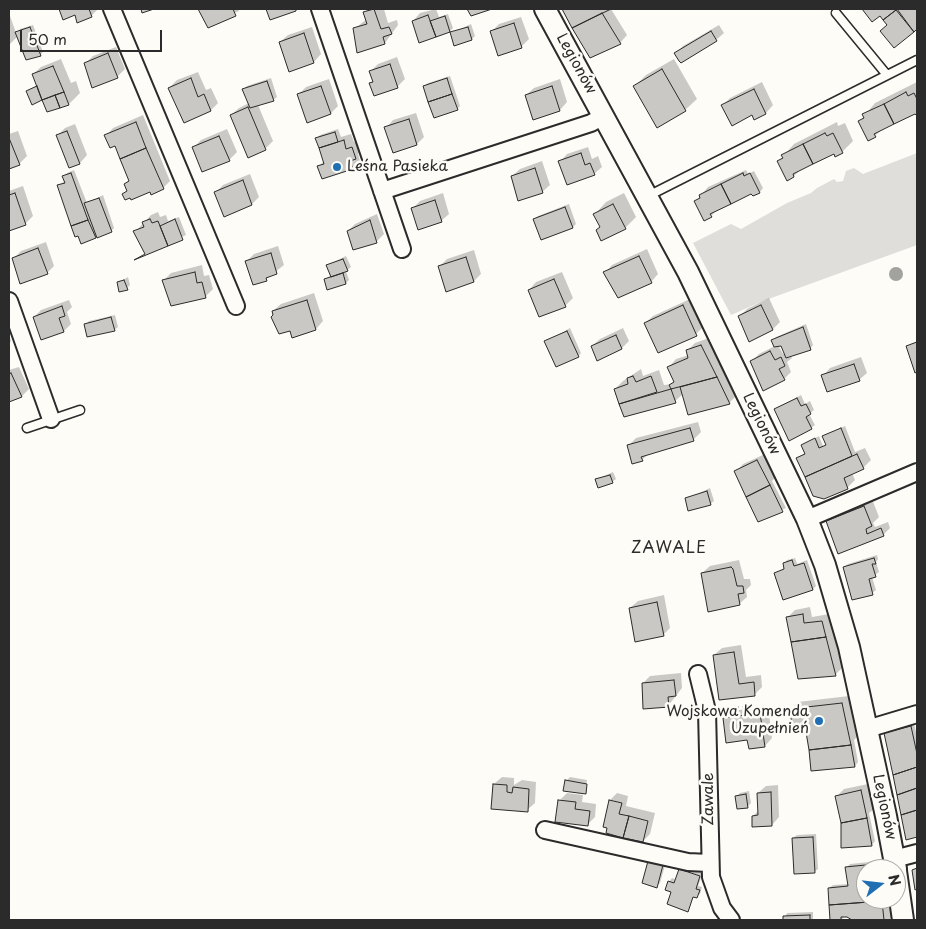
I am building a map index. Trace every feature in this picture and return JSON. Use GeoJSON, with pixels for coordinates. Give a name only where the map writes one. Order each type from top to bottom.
{"type":"FeatureCollection","features":[{"type":"Feature","properties":{"kind":"street"},"geometry":{"type":"LineString","coordinates":[[112,9],[236,306]]}},
{"type":"Feature","properties":{"kind":"street"},"geometry":{"type":"LineString","coordinates":[[320,9],[402,249]]}},
{"type":"Feature","properties":{"kind":"street","name":"Legionów"},"geometry":{"type":"LineString","coordinates":[[546,9],[692,280],[807,519],[825,565],[849,647],[894,859]]}},
{"type":"Feature","properties":{"kind":"street"},"geometry":{"type":"LineString","coordinates":[[382,191],[582,126],[604,116]]}},
{"type":"Feature","properties":{"kind":"street"},"geometry":{"type":"LineString","coordinates":[[9,301],[51,419]]}},
{"type":"Feature","properties":{"kind":"street"},"geometry":{"type":"LineString","coordinates":[[807,519],[917,472]]}},
{"type":"Feature","properties":{"kind":"street","name":"Zawale"},"geometry":{"type":"LineString","coordinates":[[698,674],[707,711],[710,863],[715,892],[730,920]]}},
{"type":"Feature","properties":{"kind":"street"},"geometry":{"type":"LineString","coordinates":[[867,729],[917,714]]}},
{"type":"Feature","properties":{"kind":"street"},"geometry":{"type":"LineString","coordinates":[[546,830],[688,862],[710,863]]}},
{"type":"Feature","properties":{"kind":"street"},"geometry":{"type":"LineString","coordinates":[[906,860],[917,853]]}},
{"type":"Feature","properties":{"kind":"lane"},"geometry":{"type":"LineString","coordinates":[[836,13],[887,75]]}},
{"type":"Feature","properties":{"kind":"lane"},"geometry":{"type":"LineString","coordinates":[[648,196],[917,60]]}},
{"type":"Feature","properties":{"kind":"lane"},"geometry":{"type":"LineString","coordinates":[[27,428],[80,410]]}},
{"type":"Feature","properties":{"kind":"path"},"geometry":{"type":"LineString","coordinates":[[720,710],[746,707]]}},
{"type":"Feature","properties":{"kind":"shaded area"},"geometry":{"type":"Polygon","coordinates":[[[917,153],[917,245],[763,301],[731,315],[693,243],[731,224],[741,229],[834,179],[837,182],[843,181],[846,171],[854,168],[863,174],[917,153]]]}},
{"type":"Feature","properties":{"kind":"building"},"geometry":{"type":"Polygon","coordinates":[[[59,9],[89,9],[92,17],[77,23],[75,15],[63,20],[59,9]]]}},
{"type":"Feature","properties":{"kind":"building"},"geometry":{"type":"Polygon","coordinates":[[[141,9],[154,9],[142,13],[141,9]]]}},
{"type":"Feature","properties":{"kind":"building"},"geometry":{"type":"Polygon","coordinates":[[[198,9],[233,9],[236,16],[208,28],[198,9]]]}},
{"type":"Feature","properties":{"kind":"building"},"geometry":{"type":"Polygon","coordinates":[[[266,9],[296,9],[296,11],[270,20],[266,9]]]}},
{"type":"Feature","properties":{"kind":"building"},"geometry":{"type":"Polygon","coordinates":[[[374,9],[381,29],[389,27],[392,34],[383,37],[385,44],[357,53],[353,28],[367,24],[363,12],[374,9]]]}},
{"type":"Feature","properties":{"kind":"building"},"geometry":{"type":"Polygon","coordinates":[[[467,9],[492,9],[471,16],[467,9]]]}},
{"type":"Feature","properties":{"kind":"building"},"geometry":{"type":"Polygon","coordinates":[[[562,9],[611,9],[572,28],[562,9]]]}},
{"type":"Feature","properties":{"kind":"building"},"geometry":{"type":"Polygon","coordinates":[[[862,9],[896,10],[883,20],[880,16],[872,22],[862,9]]]}},
{"type":"Feature","properties":{"kind":"building"},"geometry":{"type":"Polygon","coordinates":[[[897,9],[917,9],[917,29],[914,32],[897,9]]]}},
{"type":"Feature","properties":{"kind":"building"},"geometry":{"type":"Polygon","coordinates":[[[896,10],[914,32],[894,48],[880,31],[887,25],[883,20],[896,10]]]}},
{"type":"Feature","properties":{"kind":"building"},"geometry":{"type":"Polygon","coordinates":[[[602,13],[621,44],[590,58],[572,28],[602,13]]]}},
{"type":"Feature","properties":{"kind":"building"},"geometry":{"type":"Polygon","coordinates":[[[428,15],[436,37],[419,43],[412,21],[428,15]]]}},
{"type":"Feature","properties":{"kind":"building"},"geometry":{"type":"Polygon","coordinates":[[[445,16],[450,32],[436,37],[430,21],[445,16]]]}},
{"type":"Feature","properties":{"kind":"building"},"geometry":{"type":"Polygon","coordinates":[[[514,23],[522,48],[498,56],[490,31],[514,23]]]}},
{"type":"Feature","properties":{"kind":"building"},"geometry":{"type":"Polygon","coordinates":[[[30,27],[41,56],[26,60],[15,32],[30,27]]]}},
{"type":"Feature","properties":{"kind":"building"},"geometry":{"type":"Polygon","coordinates":[[[468,27],[472,40],[454,46],[450,32],[468,27]]]}},
{"type":"Feature","properties":{"kind":"building"},"geometry":{"type":"Polygon","coordinates":[[[711,31],[717,41],[681,63],[679,61],[674,53],[711,31]]]}},
{"type":"Feature","properties":{"kind":"building"},"geometry":{"type":"Polygon","coordinates":[[[304,33],[314,63],[289,72],[279,42],[304,33]]]}},
{"type":"Feature","properties":{"kind":"building"},"geometry":{"type":"Polygon","coordinates":[[[108,53],[118,78],[92,88],[84,63],[108,53]]]}},
{"type":"Feature","properties":{"kind":"building"},"geometry":{"type":"Polygon","coordinates":[[[390,64],[398,88],[374,96],[369,83],[373,82],[369,71],[390,64]]]}},
{"type":"Feature","properties":{"kind":"building"},"geometry":{"type":"Polygon","coordinates":[[[53,66],[64,92],[42,100],[32,74],[53,66]]]}},
{"type":"Feature","properties":{"kind":"building"},"geometry":{"type":"Polygon","coordinates":[[[662,69],[686,111],[657,128],[633,86],[662,69]]]}},
{"type":"Feature","properties":{"kind":"building"},"geometry":{"type":"Polygon","coordinates":[[[191,78],[198,97],[204,94],[211,111],[184,123],[168,88],[191,78]]]}},
{"type":"Feature","properties":{"kind":"building"},"geometry":{"type":"Polygon","coordinates":[[[447,78],[452,94],[428,102],[423,86],[447,78]]]}},
{"type":"Feature","properties":{"kind":"building"},"geometry":{"type":"Polygon","coordinates":[[[267,81],[274,101],[250,108],[242,89],[267,81]]]}},
{"type":"Feature","properties":{"kind":"building"},"geometry":{"type":"Polygon","coordinates":[[[37,86],[42,100],[32,105],[26,91],[37,86]]]}},
{"type":"Feature","properties":{"kind":"building"},"geometry":{"type":"Polygon","coordinates":[[[321,86],[331,114],[307,123],[297,94],[321,86]]]}},
{"type":"Feature","properties":{"kind":"building"},"geometry":{"type":"Polygon","coordinates":[[[552,86],[560,111],[533,120],[525,95],[552,86]]]}},
{"type":"Feature","properties":{"kind":"building"},"geometry":{"type":"Polygon","coordinates":[[[754,89],[766,114],[754,120],[752,115],[732,126],[721,105],[754,89]]]}},
{"type":"Feature","properties":{"kind":"building"},"geometry":{"type":"Polygon","coordinates":[[[64,92],[69,105],[60,108],[55,95],[64,92]]]}},
{"type":"Feature","properties":{"kind":"building"},"geometry":{"type":"Polygon","coordinates":[[[906,92],[908,96],[914,93],[917,99],[917,116],[915,114],[894,124],[884,104],[906,92]]]}},
{"type":"Feature","properties":{"kind":"building"},"geometry":{"type":"Polygon","coordinates":[[[452,94],[458,110],[434,118],[428,102],[452,94]]]}},
{"type":"Feature","properties":{"kind":"building"},"geometry":{"type":"Polygon","coordinates":[[[55,95],[60,108],[47,112],[42,100],[55,95]]]}},
{"type":"Feature","properties":{"kind":"building"},"geometry":{"type":"Polygon","coordinates":[[[884,104],[894,124],[874,134],[876,137],[868,141],[858,121],[864,118],[862,114],[884,104]]]}},
{"type":"Feature","properties":{"kind":"building"},"geometry":{"type":"Polygon","coordinates":[[[248,107],[266,150],[248,158],[230,115],[248,107]]]}},
{"type":"Feature","properties":{"kind":"building"},"geometry":{"type":"Polygon","coordinates":[[[409,119],[417,145],[393,153],[384,127],[409,119]]]}},
{"type":"Feature","properties":{"kind":"building"},"geometry":{"type":"Polygon","coordinates":[[[136,122],[146,148],[120,159],[115,146],[110,148],[104,135],[136,122]]]}},
{"type":"Feature","properties":{"kind":"building"},"geometry":{"type":"Polygon","coordinates":[[[67,131],[80,164],[69,168],[56,135],[67,131]]]}},
{"type":"Feature","properties":{"kind":"building"},"geometry":{"type":"Polygon","coordinates":[[[335,132],[338,142],[319,148],[315,138],[335,132]]]}},
{"type":"Feature","properties":{"kind":"building"},"geometry":{"type":"Polygon","coordinates":[[[825,133],[827,136],[833,133],[843,153],[835,157],[834,154],[813,164],[803,144],[825,133]]]}},
{"type":"Feature","properties":{"kind":"building"},"geometry":{"type":"Polygon","coordinates":[[[219,136],[230,161],[202,172],[192,147],[219,136]]]}},
{"type":"Feature","properties":{"kind":"building"},"geometry":{"type":"Polygon","coordinates":[[[9,138],[20,165],[9,169],[9,138]]]}},
{"type":"Feature","properties":{"kind":"building"},"geometry":{"type":"Polygon","coordinates":[[[344,140],[346,149],[352,147],[356,159],[350,161],[353,169],[322,179],[317,166],[324,164],[319,148],[344,140]]]}},
{"type":"Feature","properties":{"kind":"building"},"geometry":{"type":"Polygon","coordinates":[[[803,144],[813,164],[793,174],[794,177],[787,181],[777,161],[783,158],[781,155],[803,144]]]}},
{"type":"Feature","properties":{"kind":"building"},"geometry":{"type":"Polygon","coordinates":[[[146,148],[164,189],[151,195],[150,192],[131,200],[130,198],[125,200],[122,194],[127,191],[124,184],[129,181],[120,159],[146,148]]]}},
{"type":"Feature","properties":{"kind":"building"},"geometry":{"type":"Polygon","coordinates":[[[581,153],[585,165],[590,163],[595,175],[567,185],[558,161],[581,153]]]}},
{"type":"Feature","properties":{"kind":"building"},"geometry":{"type":"Polygon","coordinates":[[[535,168],[543,193],[518,201],[511,176],[535,168]]]}},
{"type":"Feature","properties":{"kind":"building"},"geometry":{"type":"Polygon","coordinates":[[[71,173],[88,220],[71,226],[57,185],[65,183],[62,176],[71,173]]]}},
{"type":"Feature","properties":{"kind":"building"},"geometry":{"type":"Polygon","coordinates":[[[743,173],[744,176],[750,173],[760,193],[753,196],[751,194],[731,204],[721,184],[743,173]]]}},
{"type":"Feature","properties":{"kind":"building"},"geometry":{"type":"Polygon","coordinates":[[[243,180],[252,205],[224,217],[214,192],[243,180]]]}},
{"type":"Feature","properties":{"kind":"building"},"geometry":{"type":"Polygon","coordinates":[[[721,184],[731,204],[710,214],[712,217],[704,221],[694,201],[700,198],[699,195],[721,184]]]}},
{"type":"Feature","properties":{"kind":"building"},"geometry":{"type":"Polygon","coordinates":[[[15,193],[26,225],[9,231],[9,195],[15,193]]]}},
{"type":"Feature","properties":{"kind":"building"},"geometry":{"type":"Polygon","coordinates":[[[99,198],[112,232],[97,238],[84,203],[99,198]]]}},
{"type":"Feature","properties":{"kind":"building"},"geometry":{"type":"Polygon","coordinates":[[[435,200],[442,222],[418,230],[411,208],[435,200]]]}},
{"type":"Feature","properties":{"kind":"building"},"geometry":{"type":"Polygon","coordinates":[[[613,204],[626,229],[601,241],[596,230],[600,227],[593,214],[613,204]]]}},
{"type":"Feature","properties":{"kind":"building"},"geometry":{"type":"Polygon","coordinates":[[[565,207],[573,228],[541,240],[533,219],[565,207]]]}},
{"type":"Feature","properties":{"kind":"building"},"geometry":{"type":"Polygon","coordinates":[[[150,219],[152,223],[158,221],[168,246],[134,260],[145,254],[133,231],[144,227],[142,222],[150,219]]]}},
{"type":"Feature","properties":{"kind":"building"},"geometry":{"type":"Polygon","coordinates":[[[175,219],[183,240],[168,246],[160,226],[175,219]]]}},
{"type":"Feature","properties":{"kind":"building"},"geometry":{"type":"Polygon","coordinates":[[[88,220],[96,238],[81,244],[78,236],[75,237],[71,226],[88,220]]]}},
{"type":"Feature","properties":{"kind":"building"},"geometry":{"type":"Polygon","coordinates":[[[370,220],[377,243],[353,250],[347,231],[370,220]]]}},
{"type":"Feature","properties":{"kind":"building"},"geometry":{"type":"Polygon","coordinates":[[[38,248],[48,274],[20,284],[12,258],[38,248]]]}},
{"type":"Feature","properties":{"kind":"building"},"geometry":{"type":"Polygon","coordinates":[[[271,253],[277,274],[266,278],[267,281],[253,285],[245,261],[271,253]]]}},
{"type":"Feature","properties":{"kind":"building"},"geometry":{"type":"Polygon","coordinates":[[[639,256],[652,283],[618,298],[603,272],[639,256]]]}},
{"type":"Feature","properties":{"kind":"building"},"geometry":{"type":"Polygon","coordinates":[[[466,257],[474,282],[446,292],[438,266],[466,257]]]}},
{"type":"Feature","properties":{"kind":"building"},"geometry":{"type":"Polygon","coordinates":[[[343,259],[348,271],[331,277],[326,265],[343,259]]]}},
{"type":"Feature","properties":{"kind":"building"},"geometry":{"type":"Polygon","coordinates":[[[195,272],[197,283],[202,282],[206,298],[171,306],[162,280],[195,272]]]}},
{"type":"Feature","properties":{"kind":"building"},"geometry":{"type":"Polygon","coordinates":[[[343,273],[346,284],[327,290],[324,279],[343,273]]]}},
{"type":"Feature","properties":{"kind":"building"},"geometry":{"type":"Polygon","coordinates":[[[554,279],[566,307],[539,317],[528,290],[554,279]]]}},
{"type":"Feature","properties":{"kind":"building"},"geometry":{"type":"Polygon","coordinates":[[[124,280],[128,290],[119,292],[117,282],[124,280]]]}},
{"type":"Feature","properties":{"kind":"building"},"geometry":{"type":"Polygon","coordinates":[[[307,300],[316,330],[292,338],[290,331],[279,334],[271,317],[273,315],[272,311],[307,300]]]}},
{"type":"Feature","properties":{"kind":"building"},"geometry":{"type":"Polygon","coordinates":[[[683,305],[697,336],[658,353],[644,323],[683,305]]]}},
{"type":"Feature","properties":{"kind":"building"},"geometry":{"type":"Polygon","coordinates":[[[761,305],[773,330],[749,342],[738,316],[761,305]]]}},
{"type":"Feature","properties":{"kind":"building"},"geometry":{"type":"Polygon","coordinates":[[[62,306],[65,316],[59,318],[64,332],[41,340],[33,317],[62,306]]]}},
{"type":"Feature","properties":{"kind":"building"},"geometry":{"type":"Polygon","coordinates":[[[111,317],[115,331],[87,337],[84,324],[111,317]]]}},
{"type":"Feature","properties":{"kind":"building"},"geometry":{"type":"Polygon","coordinates":[[[803,327],[811,350],[786,358],[781,346],[774,347],[771,340],[803,327]]]}},
{"type":"Feature","properties":{"kind":"building"},"geometry":{"type":"Polygon","coordinates":[[[567,331],[579,357],[556,367],[544,341],[567,331]]]}},
{"type":"Feature","properties":{"kind":"building"},"geometry":{"type":"Polygon","coordinates":[[[616,335],[622,349],[597,361],[591,346],[616,335]]]}},
{"type":"Feature","properties":{"kind":"building"},"geometry":{"type":"Polygon","coordinates":[[[917,342],[917,372],[915,373],[906,346],[917,342]]]}},
{"type":"Feature","properties":{"kind":"building"},"geometry":{"type":"Polygon","coordinates":[[[701,345],[717,377],[671,389],[669,385],[674,382],[667,367],[688,358],[686,350],[701,345]]]}},
{"type":"Feature","properties":{"kind":"building"},"geometry":{"type":"Polygon","coordinates":[[[770,351],[775,360],[781,357],[785,366],[779,369],[785,380],[763,391],[750,361],[770,351]]]}},
{"type":"Feature","properties":{"kind":"building"},"geometry":{"type":"Polygon","coordinates":[[[854,364],[860,381],[827,392],[821,375],[854,364]]]}},
{"type":"Feature","properties":{"kind":"building"},"geometry":{"type":"Polygon","coordinates":[[[11,373],[22,397],[9,402],[9,374],[11,373]]]}},
{"type":"Feature","properties":{"kind":"building"},"geometry":{"type":"Polygon","coordinates":[[[633,376],[636,382],[651,376],[657,392],[619,404],[614,389],[628,384],[627,378],[633,376]]]}},
{"type":"Feature","properties":{"kind":"building"},"geometry":{"type":"Polygon","coordinates":[[[717,377],[730,404],[688,415],[680,387],[717,377]]]}},
{"type":"Feature","properties":{"kind":"building"},"geometry":{"type":"Polygon","coordinates":[[[671,389],[676,403],[624,417],[619,404],[671,389]]]}},
{"type":"Feature","properties":{"kind":"building"},"geometry":{"type":"Polygon","coordinates":[[[797,398],[801,406],[806,404],[811,414],[806,417],[812,429],[789,441],[774,409],[797,398]]]}},
{"type":"Feature","properties":{"kind":"building"},"geometry":{"type":"Polygon","coordinates":[[[690,428],[694,441],[641,457],[643,461],[632,464],[627,445],[690,428]]]}},
{"type":"Feature","properties":{"kind":"building"},"geometry":{"type":"Polygon","coordinates":[[[841,428],[852,456],[805,477],[796,458],[805,454],[801,445],[815,438],[819,448],[826,445],[822,436],[841,428]]]}},
{"type":"Feature","properties":{"kind":"building"},"geometry":{"type":"Polygon","coordinates":[[[857,454],[864,469],[844,478],[848,489],[824,499],[813,496],[805,477],[857,454]]]}},
{"type":"Feature","properties":{"kind":"building"},"geometry":{"type":"Polygon","coordinates":[[[757,460],[770,485],[746,497],[734,471],[757,460]]]}},
{"type":"Feature","properties":{"kind":"building"},"geometry":{"type":"Polygon","coordinates":[[[610,475],[613,483],[598,488],[595,479],[610,475]]]}},
{"type":"Feature","properties":{"kind":"building"},"geometry":{"type":"Polygon","coordinates":[[[770,485],[783,512],[758,522],[746,497],[770,485]]]}},
{"type":"Feature","properties":{"kind":"building"},"geometry":{"type":"Polygon","coordinates":[[[707,491],[711,505],[688,511],[685,498],[707,491]]]}},
{"type":"Feature","properties":{"kind":"building"},"geometry":{"type":"Polygon","coordinates":[[[864,506],[872,526],[866,529],[867,534],[881,528],[884,536],[838,554],[826,521],[864,506]]]}},
{"type":"Feature","properties":{"kind":"building"},"geometry":{"type":"Polygon","coordinates":[[[874,558],[876,564],[872,564],[876,577],[869,579],[873,595],[852,600],[843,567],[874,558]]]}},
{"type":"Feature","properties":{"kind":"building"},"geometry":{"type":"Polygon","coordinates":[[[792,560],[794,566],[804,563],[813,590],[783,600],[774,573],[784,569],[783,563],[792,560]]]}},
{"type":"Feature","properties":{"kind":"building"},"geometry":{"type":"Polygon","coordinates":[[[731,567],[737,586],[743,586],[744,593],[738,594],[740,605],[708,612],[701,573],[731,567]]]}},
{"type":"Feature","properties":{"kind":"building"},"geometry":{"type":"Polygon","coordinates":[[[657,602],[664,636],[635,642],[629,608],[657,602]]]}},
{"type":"Feature","properties":{"kind":"building"},"geometry":{"type":"Polygon","coordinates":[[[803,614],[804,623],[822,621],[826,637],[791,642],[786,617],[803,614]]]}},
{"type":"Feature","properties":{"kind":"building"},"geometry":{"type":"Polygon","coordinates":[[[826,637],[836,676],[798,679],[791,642],[826,637]]]}},
{"type":"Feature","properties":{"kind":"building"},"geometry":{"type":"Polygon","coordinates":[[[734,652],[739,684],[754,682],[755,696],[719,700],[713,655],[734,652]]]}},
{"type":"Feature","properties":{"kind":"building"},"geometry":{"type":"Polygon","coordinates":[[[674,680],[676,696],[668,697],[669,707],[643,709],[642,683],[674,680]]]}},
{"type":"Feature","properties":{"kind":"building","name":"Wojskowa Komenda Uzupełnień"},"geometry":{"type":"Polygon","coordinates":[[[842,703],[851,745],[809,750],[806,732],[794,733],[789,709],[842,703]]]}},
{"type":"Feature","properties":{"kind":"building"},"geometry":{"type":"Polygon","coordinates":[[[760,713],[765,747],[749,749],[747,740],[726,743],[723,718],[760,713]]]}},
{"type":"Feature","properties":{"kind":"building"},"geometry":{"type":"Polygon","coordinates":[[[911,726],[917,754],[917,767],[893,775],[884,733],[911,726]]]}},
{"type":"Feature","properties":{"kind":"building"},"geometry":{"type":"Polygon","coordinates":[[[851,745],[855,767],[811,771],[809,750],[851,745]]]}},
{"type":"Feature","properties":{"kind":"building"},"geometry":{"type":"Polygon","coordinates":[[[917,767],[917,788],[897,795],[893,775],[917,767]]]}},
{"type":"Feature","properties":{"kind":"building"},"geometry":{"type":"Polygon","coordinates":[[[565,780],[587,784],[586,794],[563,791],[565,780]]]}},
{"type":"Feature","properties":{"kind":"building"},"geometry":{"type":"Polygon","coordinates":[[[493,784],[507,785],[507,792],[512,793],[513,787],[529,789],[528,812],[491,809],[493,784]]]}},
{"type":"Feature","properties":{"kind":"building"},"geometry":{"type":"Polygon","coordinates":[[[917,788],[917,810],[901,815],[897,795],[917,788]]]}},
{"type":"Feature","properties":{"kind":"building"},"geometry":{"type":"Polygon","coordinates":[[[861,790],[867,818],[841,823],[835,796],[861,790]]]}},
{"type":"Feature","properties":{"kind":"building"},"geometry":{"type":"Polygon","coordinates":[[[771,792],[772,826],[752,827],[752,816],[758,815],[757,793],[771,792]]]}},
{"type":"Feature","properties":{"kind":"building"},"geometry":{"type":"Polygon","coordinates":[[[746,794],[748,808],[737,809],[735,796],[746,794]]]}},
{"type":"Feature","properties":{"kind":"building"},"geometry":{"type":"Polygon","coordinates":[[[558,800],[576,802],[575,809],[590,811],[588,826],[555,822],[558,800]]]}},
{"type":"Feature","properties":{"kind":"building"},"geometry":{"type":"Polygon","coordinates":[[[609,800],[622,803],[619,814],[629,816],[623,838],[606,833],[607,828],[603,827],[609,800]]]}},
{"type":"Feature","properties":{"kind":"building"},"geometry":{"type":"Polygon","coordinates":[[[917,810],[917,837],[906,840],[901,815],[917,810]]]}},
{"type":"Feature","properties":{"kind":"building"},"geometry":{"type":"Polygon","coordinates":[[[629,816],[648,821],[643,842],[623,838],[629,816]]]}},
{"type":"Feature","properties":{"kind":"building"},"geometry":{"type":"Polygon","coordinates":[[[867,818],[872,846],[841,848],[841,823],[867,818]]]}},
{"type":"Feature","properties":{"kind":"building"},"geometry":{"type":"Polygon","coordinates":[[[813,837],[815,873],[794,874],[792,838],[813,837]]]}},
{"type":"Feature","properties":{"kind":"building"},"geometry":{"type":"Polygon","coordinates":[[[648,861],[663,865],[657,888],[642,883],[648,861]]]}},
{"type":"Feature","properties":{"kind":"building"},"geometry":{"type":"Polygon","coordinates":[[[856,866],[856,903],[829,905],[828,888],[848,886],[845,867],[856,866]]]}},
{"type":"Feature","properties":{"kind":"building"},"geometry":{"type":"Polygon","coordinates":[[[917,868],[917,889],[915,890],[912,870],[917,868]]]}},
{"type":"Feature","properties":{"kind":"building"},"geometry":{"type":"Polygon","coordinates":[[[679,869],[700,876],[696,889],[700,890],[697,898],[693,897],[688,912],[667,904],[671,892],[665,890],[668,881],[674,883],[679,869]]]}},
{"type":"Feature","properties":{"kind":"building"},"geometry":{"type":"Polygon","coordinates":[[[856,903],[856,909],[883,909],[884,920],[852,920],[847,917],[841,917],[841,920],[830,920],[829,905],[856,903]]]}},
{"type":"Feature","properties":{"kind":"building"},"geometry":{"type":"Polygon","coordinates":[[[810,915],[810,920],[783,920],[783,916],[810,915]]]}},
{"type":"Feature","properties":{"kind":"place","name":"Leśna Pasieka"},"geometry":{"type":"Point","coordinates":[337,167]}},
{"type":"Feature","properties":{"kind":"place","name":"Wojskowa Komenda Uzupełnień"},"geometry":{"type":"Point","coordinates":[819,721]}},
{"type":"Feature","properties":{"kind":"district","name":"ZAWALE"},"geometry":{"type":"Point","coordinates":[669,549]}}]}
